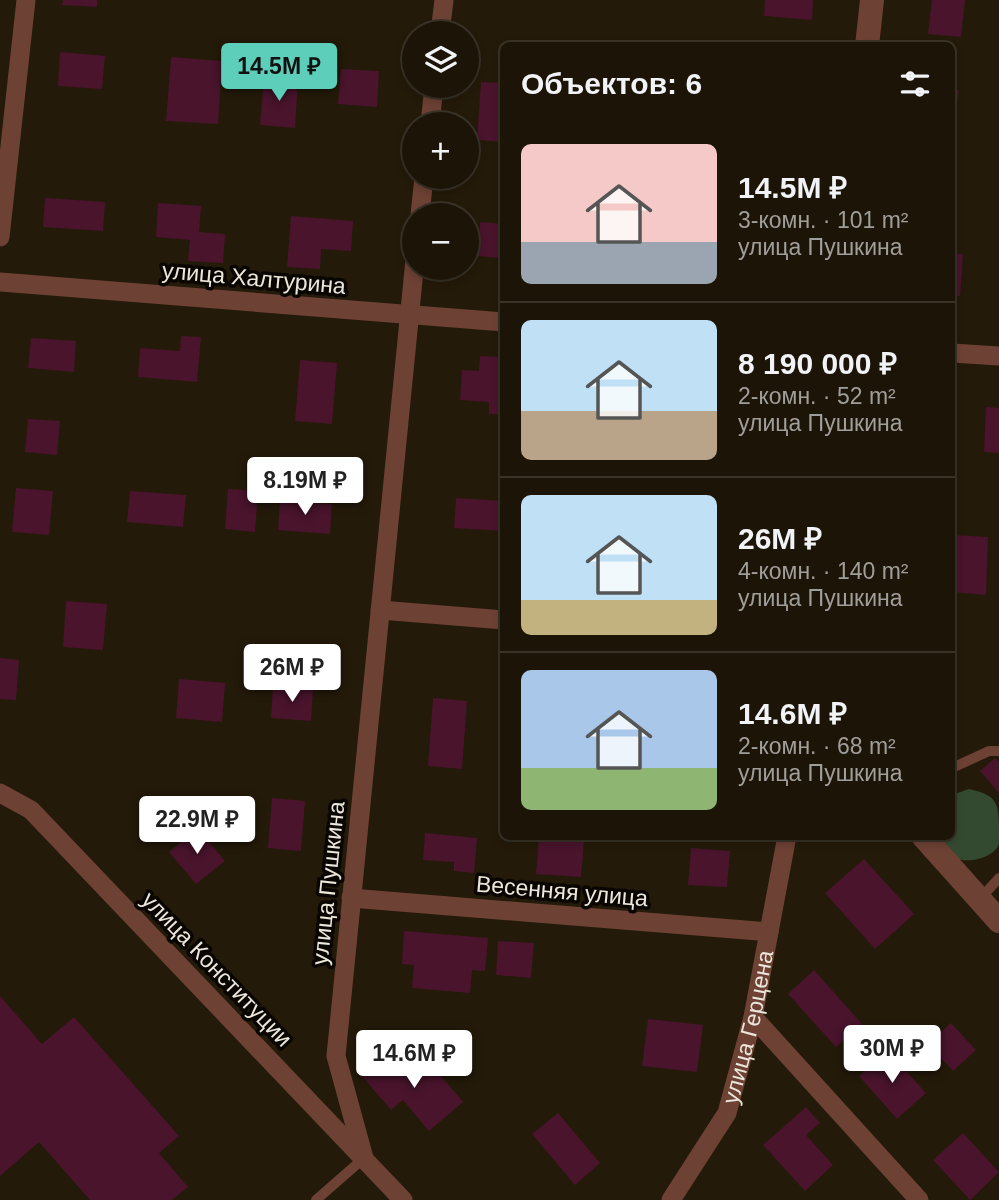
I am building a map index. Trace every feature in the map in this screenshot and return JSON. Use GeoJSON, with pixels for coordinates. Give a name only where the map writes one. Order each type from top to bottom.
{"type":"FeatureCollection","features":[{"type":"Feature","properties":{"kind":"street"},"geometry":{"type":"LineString","coordinates":[[0,237],[26,0]]}},
{"type":"Feature","properties":{"kind":"street"},"geometry":{"type":"LineString","coordinates":[[441,21],[444,0]]}},
{"type":"Feature","properties":{"kind":"street"},"geometry":{"type":"LineString","coordinates":[[867,42],[872,0]]}},
{"type":"Feature","properties":{"kind":"street","name":"улица Пушкина"},"geometry":{"type":"LineString","coordinates":[[364,1158],[336,1056],[412,280]]}},
{"type":"Feature","properties":{"kind":"street","name":"улица Халтурина"},"geometry":{"type":"LineString","coordinates":[[0,282],[500,322]]}},
{"type":"Feature","properties":{"kind":"street"},"geometry":{"type":"LineString","coordinates":[[955,353],[999,356]]}},
{"type":"Feature","properties":{"kind":"street"},"geometry":{"type":"LineString","coordinates":[[380,610],[500,620]]}},
{"type":"Feature","properties":{"kind":"street","name":"улица Конституции"},"geometry":{"type":"LineString","coordinates":[[0,793],[31,810],[403,1200]]}},
{"type":"Feature","properties":{"kind":"street","name":"улица Герцена"},"geometry":{"type":"LineString","coordinates":[[671,1200],[727,1113],[754,1017],[786,840]]}},
{"type":"Feature","properties":{"kind":"street"},"geometry":{"type":"LineString","coordinates":[[926,840],[999,921]]}},
{"type":"Feature","properties":{"kind":"street","name":"Весенняя улица"},"geometry":{"type":"LineString","coordinates":[[351,898],[769,932]]}},
{"type":"Feature","properties":{"kind":"street"},"geometry":{"type":"LineString","coordinates":[[754,1017],[919,1200]]}},
{"type":"Feature","properties":{"kind":"lane"},"geometry":{"type":"LineString","coordinates":[[955,767],[989,751],[999,751]]}},
{"type":"Feature","properties":{"kind":"lane"},"geometry":{"type":"LineString","coordinates":[[979,900],[999,878]]}},
{"type":"Feature","properties":{"kind":"lane"},"geometry":{"type":"LineString","coordinates":[[316,1200],[364,1158]]}},
{"type":"Feature","properties":{"kind":"green space"},"geometry":{"type":"Polygon","coordinates":[[[969,789],[994,800],[999,818],[999,844],[992,853],[979,859],[959,859],[951,855],[938,840],[955,840],[955,794],[969,789]]]}},
{"type":"Feature","properties":{"kind":"building"},"geometry":{"type":"Polygon","coordinates":[[[63,0],[97,0],[97,7],[62,5],[63,0]]]}},
{"type":"Feature","properties":{"kind":"building"},"geometry":{"type":"Polygon","coordinates":[[[765,0],[813,0],[812,20],[764,16],[765,0]]]}},
{"type":"Feature","properties":{"kind":"building"},"geometry":{"type":"Polygon","coordinates":[[[932,0],[965,0],[961,37],[928,34],[932,0]]]}},
{"type":"Feature","properties":{"kind":"building"},"geometry":{"type":"Polygon","coordinates":[[[60,52],[105,56],[102,89],[58,86],[60,52]]]}},
{"type":"Feature","properties":{"kind":"building"},"geometry":{"type":"Polygon","coordinates":[[[171,57],[222,61],[218,124],[166,121],[171,57]]]}},
{"type":"Feature","properties":{"kind":"building"},"geometry":{"type":"Polygon","coordinates":[[[341,69],[379,71],[377,107],[338,104],[341,69]]]}},
{"type":"Feature","properties":{"kind":"building"},"geometry":{"type":"Polygon","coordinates":[[[264,77],[298,80],[295,128],[260,125],[264,77]]]}},
{"type":"Feature","properties":{"kind":"building"},"geometry":{"type":"Polygon","coordinates":[[[481,82],[500,83],[500,142],[479,140],[481,82]]]}},
{"type":"Feature","properties":{"kind":"building"},"geometry":{"type":"Polygon","coordinates":[[[955,89],[959,90],[955,118],[955,89]]]}},
{"type":"Feature","properties":{"kind":"building"},"geometry":{"type":"Polygon","coordinates":[[[45,198],[105,202],[103,231],[43,227],[45,198]]]}},
{"type":"Feature","properties":{"kind":"building"},"geometry":{"type":"Polygon","coordinates":[[[158,203],[201,206],[199,232],[225,234],[223,263],[188,261],[190,240],[156,237],[158,203]]]}},
{"type":"Feature","properties":{"kind":"building"},"geometry":{"type":"Polygon","coordinates":[[[291,216],[353,221],[351,251],[321,249],[320,269],[287,267],[291,216]]]}},
{"type":"Feature","properties":{"kind":"building"},"geometry":{"type":"Polygon","coordinates":[[[480,222],[500,224],[500,258],[479,256],[480,222]]]}},
{"type":"Feature","properties":{"kind":"building"},"geometry":{"type":"Polygon","coordinates":[[[955,254],[963,254],[960,296],[955,296],[955,254]]]}},
{"type":"Feature","properties":{"kind":"building"},"geometry":{"type":"Polygon","coordinates":[[[181,336],[201,337],[197,382],[138,377],[140,348],[180,351],[181,336]]]}},
{"type":"Feature","properties":{"kind":"building"},"geometry":{"type":"Polygon","coordinates":[[[31,338],[76,341],[74,372],[28,368],[31,338]]]}},
{"type":"Feature","properties":{"kind":"building"},"geometry":{"type":"Polygon","coordinates":[[[480,356],[500,357],[500,415],[489,414],[489,402],[460,400],[462,370],[479,371],[480,356]]]}},
{"type":"Feature","properties":{"kind":"building"},"geometry":{"type":"Polygon","coordinates":[[[300,360],[337,363],[332,424],[295,421],[300,360]]]}},
{"type":"Feature","properties":{"kind":"building"},"geometry":{"type":"Polygon","coordinates":[[[986,407],[999,408],[999,453],[984,452],[986,407]]]}},
{"type":"Feature","properties":{"kind":"building"},"geometry":{"type":"Polygon","coordinates":[[[28,419],[60,421],[57,455],[25,452],[28,419]]]}},
{"type":"Feature","properties":{"kind":"building"},"geometry":{"type":"Polygon","coordinates":[[[16,488],[53,491],[49,535],[12,532],[16,488]]]}},
{"type":"Feature","properties":{"kind":"building"},"geometry":{"type":"Polygon","coordinates":[[[228,489],[258,491],[255,532],[225,529],[228,489]]]}},
{"type":"Feature","properties":{"kind":"building"},"geometry":{"type":"Polygon","coordinates":[[[130,491],[186,495],[183,527],[127,522],[130,491]]]}},
{"type":"Feature","properties":{"kind":"building"},"geometry":{"type":"Polygon","coordinates":[[[456,498],[500,501],[500,531],[454,528],[456,498]]]}},
{"type":"Feature","properties":{"kind":"building"},"geometry":{"type":"Polygon","coordinates":[[[280,500],[332,504],[330,534],[278,530],[280,500]]]}},
{"type":"Feature","properties":{"kind":"building"},"geometry":{"type":"Polygon","coordinates":[[[955,535],[988,537],[986,595],[955,592],[955,535]]]}},
{"type":"Feature","properties":{"kind":"building"},"geometry":{"type":"Polygon","coordinates":[[[66,601],[107,604],[103,650],[63,647],[66,601]]]}},
{"type":"Feature","properties":{"kind":"building"},"geometry":{"type":"Polygon","coordinates":[[[0,658],[19,660],[16,700],[0,699],[0,658]]]}},
{"type":"Feature","properties":{"kind":"building"},"geometry":{"type":"Polygon","coordinates":[[[179,679],[225,683],[222,722],[176,718],[179,679]]]}},
{"type":"Feature","properties":{"kind":"building"},"geometry":{"type":"Polygon","coordinates":[[[273,686],[313,689],[311,721],[271,718],[273,686]]]}},
{"type":"Feature","properties":{"kind":"building"},"geometry":{"type":"Polygon","coordinates":[[[433,698],[467,701],[462,769],[428,766],[433,698]]]}},
{"type":"Feature","properties":{"kind":"building"},"geometry":{"type":"Polygon","coordinates":[[[995,758],[999,762],[999,793],[980,771],[995,758]]]}},
{"type":"Feature","properties":{"kind":"building"},"geometry":{"type":"Polygon","coordinates":[[[272,798],[305,801],[301,851],[268,848],[272,798]]]}},
{"type":"Feature","properties":{"kind":"building"},"geometry":{"type":"Polygon","coordinates":[[[198,828],[225,861],[196,884],[169,852],[198,828]]]}},
{"type":"Feature","properties":{"kind":"building"},"geometry":{"type":"Polygon","coordinates":[[[425,833],[477,838],[474,873],[454,871],[454,862],[423,860],[425,833]]]}},
{"type":"Feature","properties":{"kind":"building"},"geometry":{"type":"Polygon","coordinates":[[[539,840],[584,840],[581,877],[536,874],[539,840]]]}},
{"type":"Feature","properties":{"kind":"building"},"geometry":{"type":"Polygon","coordinates":[[[691,848],[730,851],[727,887],[688,885],[691,848]]]}},
{"type":"Feature","properties":{"kind":"building"},"geometry":{"type":"Polygon","coordinates":[[[864,859],[914,914],[875,949],[825,893],[864,859]]]}},
{"type":"Feature","properties":{"kind":"building"},"geometry":{"type":"Polygon","coordinates":[[[404,931],[488,938],[485,971],[472,970],[470,993],[412,988],[414,965],[402,964],[404,931]]]}},
{"type":"Feature","properties":{"kind":"building"},"geometry":{"type":"Polygon","coordinates":[[[498,941],[534,943],[531,978],[496,975],[498,941]]]}},
{"type":"Feature","properties":{"kind":"building"},"geometry":{"type":"Polygon","coordinates":[[[814,970],[862,1024],[836,1047],[788,994],[814,970]]]}},
{"type":"Feature","properties":{"kind":"building"},"geometry":{"type":"Polygon","coordinates":[[[0,996],[42,1044],[74,1017],[179,1136],[159,1153],[188,1187],[172,1200],[90,1200],[39,1142],[0,1176],[0,996]]]}},
{"type":"Feature","properties":{"kind":"building"},"geometry":{"type":"Polygon","coordinates":[[[648,1019],[703,1025],[697,1072],[642,1066],[648,1019]]]}},
{"type":"Feature","properties":{"kind":"building"},"geometry":{"type":"Polygon","coordinates":[[[951,1023],[976,1050],[953,1071],[928,1044],[951,1023]]]}},
{"type":"Feature","properties":{"kind":"building"},"geometry":{"type":"Polygon","coordinates":[[[887,1050],[926,1093],[897,1119],[859,1076],[887,1050]]]}},
{"type":"Feature","properties":{"kind":"building"},"geometry":{"type":"Polygon","coordinates":[[[385,1055],[403,1077],[426,1058],[463,1102],[429,1131],[403,1100],[391,1110],[361,1075],[385,1055]]]}},
{"type":"Feature","properties":{"kind":"building"},"geometry":{"type":"Polygon","coordinates":[[[806,1107],[820,1123],[806,1135],[833,1165],[805,1191],[763,1145],[806,1107]]]}},
{"type":"Feature","properties":{"kind":"building"},"geometry":{"type":"Polygon","coordinates":[[[558,1113],[600,1163],[575,1185],[532,1134],[558,1113]]]}},
{"type":"Feature","properties":{"kind":"building"},"geometry":{"type":"Polygon","coordinates":[[[963,1133],[999,1172],[970,1200],[933,1160],[963,1133]]]}}]}
